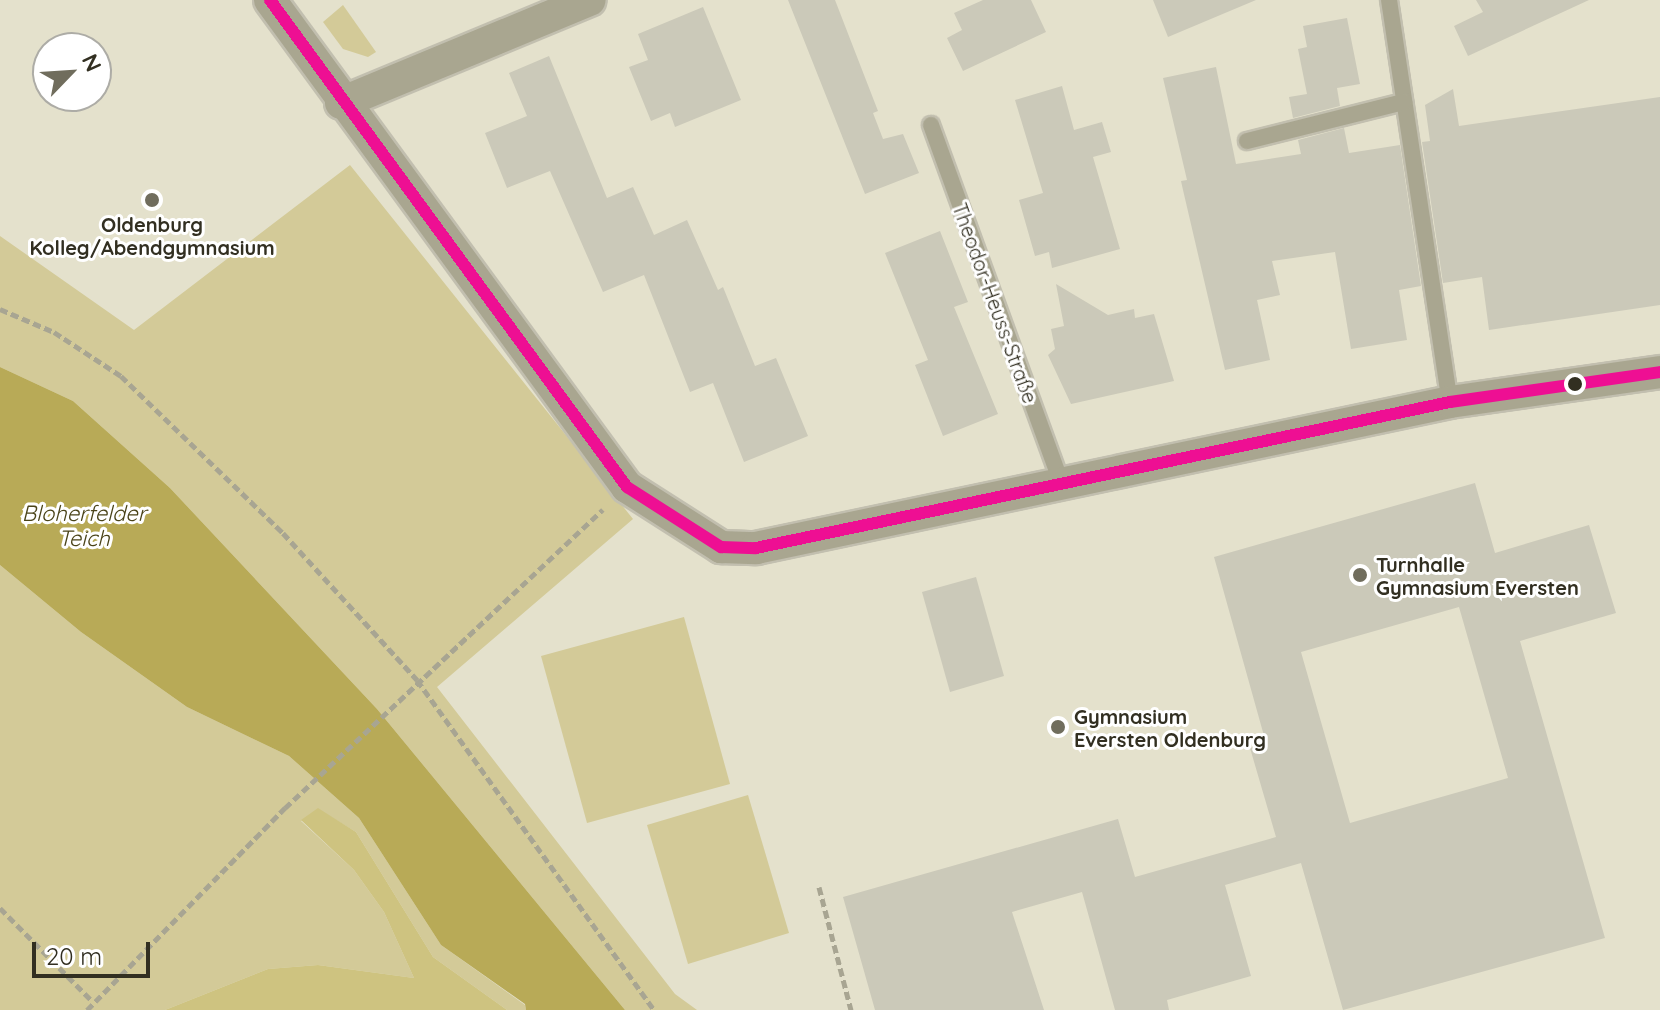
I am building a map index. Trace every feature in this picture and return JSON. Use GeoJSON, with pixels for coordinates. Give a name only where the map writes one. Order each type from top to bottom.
{"type":"FeatureCollection","features":[{"type":"Feature","properties":{"kind":"street"},"geometry":{"type":"LineString","coordinates":[[270,0],[341,103],[627,487],[721,547],[756,548],[1060,480],[1450,402],[1660,372]]}},
{"type":"Feature","properties":{"kind":"street"},"geometry":{"type":"LineString","coordinates":[[341,103],[590,0]]}},
{"type":"Feature","properties":{"kind":"lane"},"geometry":{"type":"LineString","coordinates":[[1389,0],[1450,402]]}},
{"type":"Feature","properties":{"kind":"lane"},"geometry":{"type":"LineString","coordinates":[[1247,141],[1404,102]]}},
{"type":"Feature","properties":{"kind":"lane","name":"Theodor-Heuss-Straße"},"geometry":{"type":"LineString","coordinates":[[931,125],[1060,480]]}},
{"type":"Feature","properties":{"kind":"path"},"geometry":{"type":"LineString","coordinates":[[0,309],[54,332],[150,402],[283,533],[417,680],[654,1010]]}},
{"type":"Feature","properties":{"kind":"path"},"geometry":{"type":"LineString","coordinates":[[87,1010],[390,712],[417,680],[627,487]]}},
{"type":"Feature","properties":{"kind":"path"},"geometry":{"type":"LineString","coordinates":[[819,887],[851,1010]]}},
{"type":"Feature","properties":{"kind":"path"},"geometry":{"type":"LineString","coordinates":[[0,908],[93,1002]]}},
{"type":"Feature","properties":{"kind":"shaded area"},"geometry":{"type":"Polygon","coordinates":[[[343,5],[376,52],[368,57],[343,49],[323,22],[343,5]]]}},
{"type":"Feature","properties":{"kind":"shaded area"},"geometry":{"type":"Polygon","coordinates":[[[350,165],[633,519],[437,687],[675,994],[697,1010],[625,1010],[377,709],[170,488],[73,401],[0,367],[0,236],[134,330],[350,165]]]}},
{"type":"Feature","properties":{"kind":"shaded area"},"geometry":{"type":"Polygon","coordinates":[[[0,565],[81,632],[187,707],[289,756],[359,818],[441,945],[525,1005],[526,1010],[507,1010],[433,957],[356,832],[318,809],[301,821],[354,870],[384,912],[414,978],[318,965],[268,969],[165,1010],[0,1010],[0,565]]]}},
{"type":"Feature","properties":{"kind":"shaded area"},"geometry":{"type":"Polygon","coordinates":[[[684,617],[730,784],[587,823],[541,656],[684,617]]]}},
{"type":"Feature","properties":{"kind":"shaded area"},"geometry":{"type":"Polygon","coordinates":[[[748,795],[789,933],[688,964],[647,825],[748,795]]]}},
{"type":"Feature","properties":{"kind":"shaded area"},"geometry":{"type":"Polygon","coordinates":[[[318,808],[356,832],[433,957],[507,1010],[165,1010],[268,969],[318,965],[414,978],[384,912],[354,870],[301,820],[318,808]]]}},
{"type":"Feature","properties":{"kind":"water","name":"Bloherfelder Teich"},"geometry":{"type":"Polygon","coordinates":[[[0,367],[73,401],[170,488],[377,709],[625,1010],[526,1010],[525,1004],[441,945],[359,818],[289,756],[187,707],[81,632],[0,565],[0,367]]]}},
{"type":"Feature","properties":{"kind":"building"},"geometry":{"type":"Polygon","coordinates":[[[788,0],[835,0],[878,111],[873,113],[883,139],[903,134],[919,173],[865,194],[788,0]]]}},
{"type":"Feature","properties":{"kind":"building"},"geometry":{"type":"Polygon","coordinates":[[[983,0],[1031,0],[1046,32],[963,71],[947,38],[962,30],[954,13],[983,0]]]}},
{"type":"Feature","properties":{"kind":"building"},"geometry":{"type":"Polygon","coordinates":[[[1153,0],[1256,0],[1168,37],[1153,0]]]}},
{"type":"Feature","properties":{"kind":"building"},"geometry":{"type":"Polygon","coordinates":[[[1476,0],[1589,0],[1468,56],[1454,26],[1483,12],[1476,0]]]}},
{"type":"Feature","properties":{"kind":"building"},"geometry":{"type":"Polygon","coordinates":[[[703,7],[741,100],[675,127],[670,113],[651,121],[629,67],[648,60],[638,34],[703,7]]]}},
{"type":"Feature","properties":{"kind":"building"},"geometry":{"type":"Polygon","coordinates":[[[1347,18],[1360,84],[1337,88],[1340,106],[1293,118],[1289,97],[1307,94],[1298,49],[1307,47],[1303,26],[1347,18]]]}},
{"type":"Feature","properties":{"kind":"building"},"geometry":{"type":"Polygon","coordinates":[[[549,56],[607,198],[633,187],[654,235],[687,220],[718,290],[723,287],[755,366],[776,358],[808,436],[744,462],[713,383],[690,392],[644,275],[603,292],[550,171],[507,188],[485,133],[527,116],[509,73],[549,56]]]}},
{"type":"Feature","properties":{"kind":"building"},"geometry":{"type":"Polygon","coordinates":[[[1216,67],[1236,164],[1301,154],[1298,140],[1344,128],[1349,153],[1400,145],[1421,286],[1399,290],[1407,340],[1351,349],[1335,252],[1272,261],[1280,295],[1257,300],[1270,360],[1225,370],[1181,181],[1187,180],[1163,78],[1216,67]]]}},
{"type":"Feature","properties":{"kind":"building"},"geometry":{"type":"Polygon","coordinates":[[[1062,86],[1074,130],[1102,122],[1111,152],[1093,157],[1120,249],[1052,268],[1049,252],[1035,256],[1019,200],[1043,193],[1015,100],[1062,86]]]}},
{"type":"Feature","properties":{"kind":"building"},"geometry":{"type":"Polygon","coordinates":[[[1453,89],[1459,126],[1660,97],[1660,305],[1489,330],[1482,277],[1443,283],[1422,142],[1430,141],[1425,105],[1453,89]]]}},
{"type":"Feature","properties":{"kind":"building"},"geometry":{"type":"Polygon","coordinates":[[[940,231],[968,302],[954,307],[998,414],[943,436],[915,365],[928,360],[885,253],[940,231]]]}},
{"type":"Feature","properties":{"kind":"building"},"geometry":{"type":"Polygon","coordinates":[[[1056,284],[1108,315],[1134,309],[1135,318],[1154,314],[1174,381],[1071,404],[1048,355],[1055,349],[1051,329],[1064,326],[1056,284]]]}},
{"type":"Feature","properties":{"kind":"building"},"geometry":{"type":"Polygon","coordinates":[[[1475,483],[1495,553],[1589,525],[1616,613],[1520,641],[1605,938],[1343,1010],[1301,863],[1225,885],[1251,976],[1167,1000],[1169,1010],[1115,1010],[1082,892],[1012,912],[1044,1010],[875,1010],[843,897],[1118,819],[1135,877],[1276,837],[1250,748],[1266,743],[1214,557],[1475,483]],[[1459,607],[1301,652],[1350,823],[1508,778],[1459,607]]]}},
{"type":"Feature","properties":{"kind":"building"},"geometry":{"type":"Polygon","coordinates":[[[976,577],[1004,676],[950,692],[922,592],[976,577]]]}},
{"type":"Feature","properties":{"kind":"transit line"},"geometry":{"type":"LineString","coordinates":[[270,0],[627,487],[721,547],[756,548],[1450,402],[1660,372]]}},
{"type":"Feature","properties":{"kind":"place","name":"Oldenburg Kolleg/Abendgymnasium"},"geometry":{"type":"Point","coordinates":[152,200]}},
{"type":"Feature","properties":{"kind":"place","name":"Turnhalle Gymnasium Eversten"},"geometry":{"type":"Point","coordinates":[1360,575]}},
{"type":"Feature","properties":{"kind":"place","name":"Gymnasium Eversten Oldenburg"},"geometry":{"type":"Point","coordinates":[1058,727]}}]}
